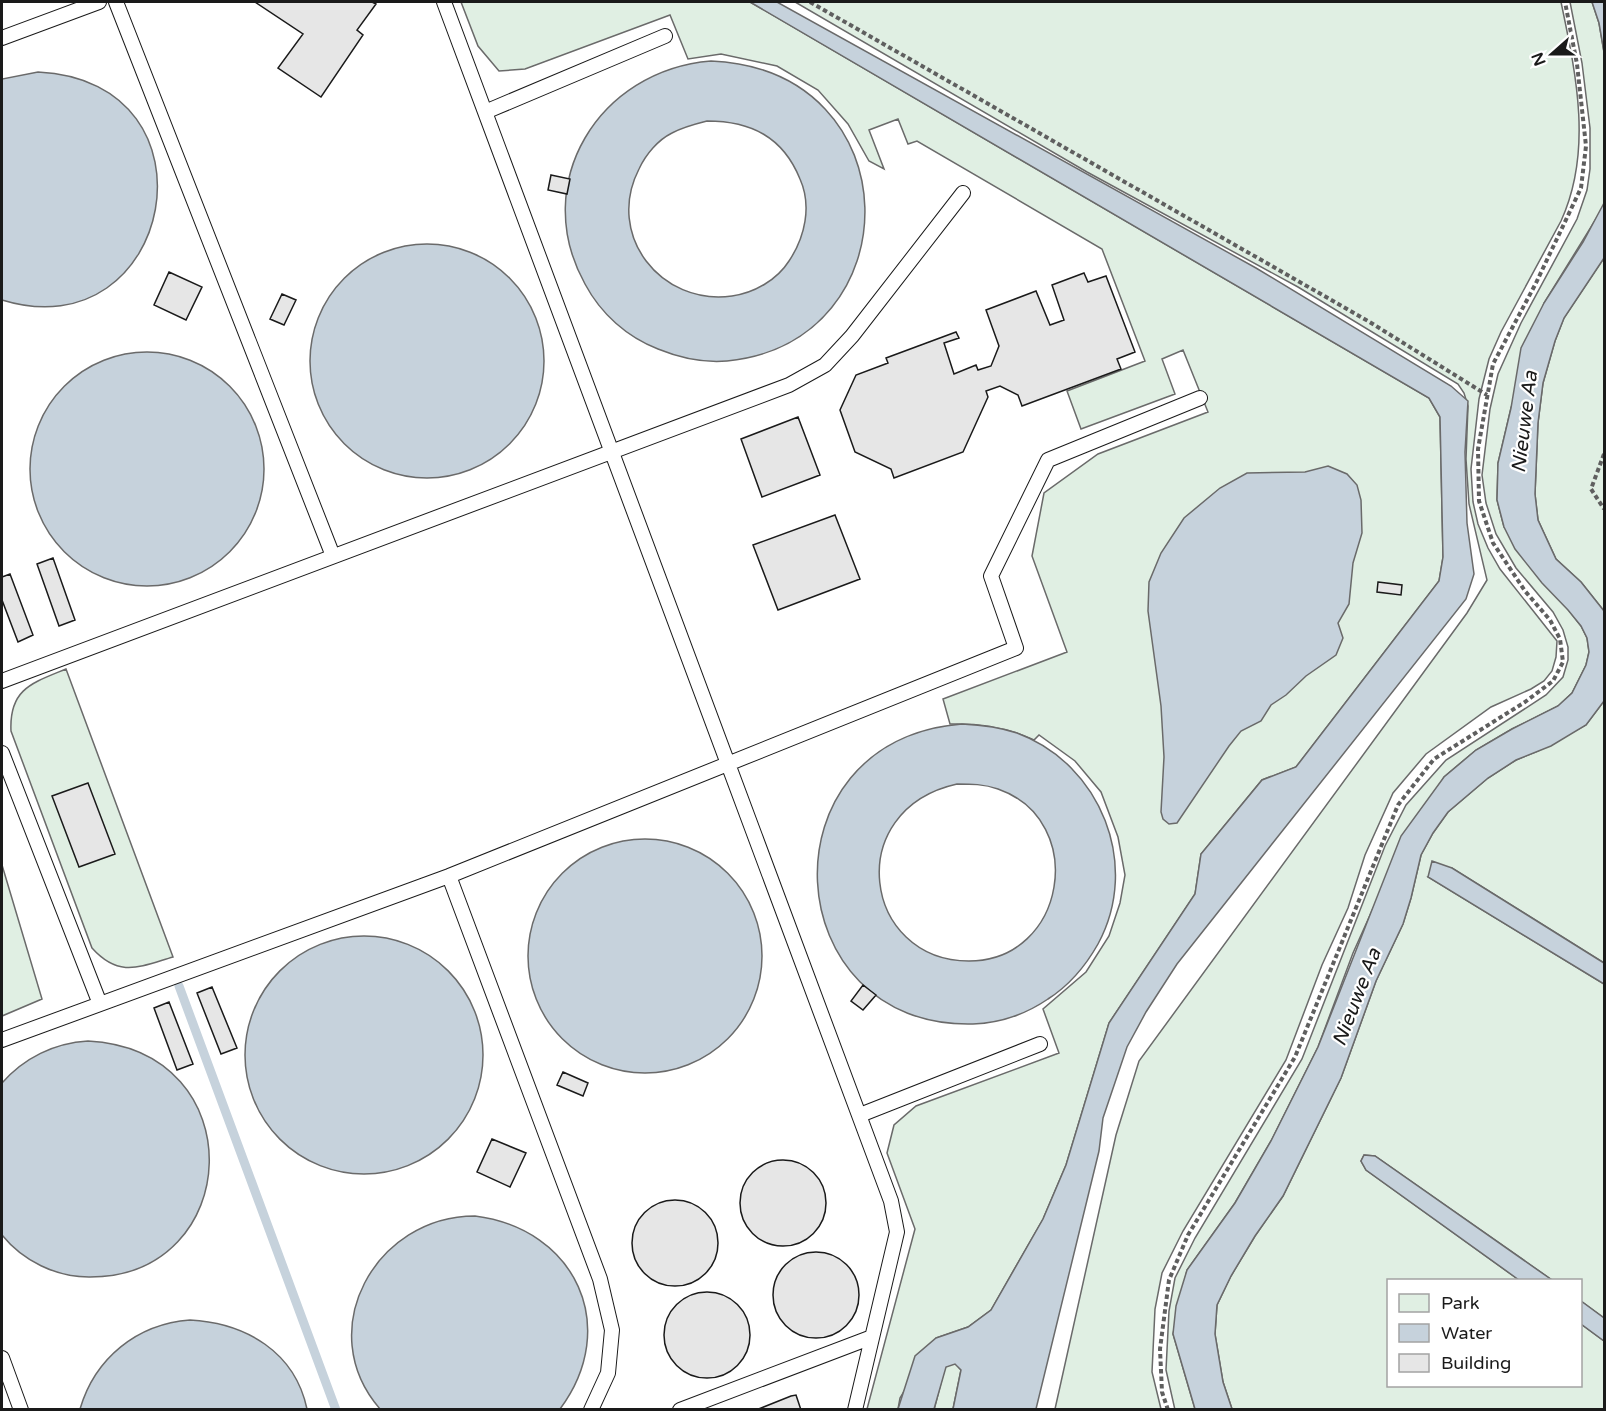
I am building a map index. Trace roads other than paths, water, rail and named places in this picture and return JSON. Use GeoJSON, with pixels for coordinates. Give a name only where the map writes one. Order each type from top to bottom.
{"type":"FeatureCollection","features":[{"type":"Feature","properties":{"kind":"lane"},"geometry":{"type":"LineString","coordinates":[[2,38],[99,2]]}},
{"type":"Feature","properties":{"kind":"lane"},"geometry":{"type":"LineString","coordinates":[[116,2],[333,556]]}},
{"type":"Feature","properties":{"kind":"lane"},"geometry":{"type":"LineString","coordinates":[[444,2],[891,1201],[897,1232],[855,1410]]}},
{"type":"Feature","properties":{"kind":"lane"},"geometry":{"type":"LineString","coordinates":[[485,112],[665,36]]}},
{"type":"Feature","properties":{"kind":"lane"},"geometry":{"type":"LineString","coordinates":[[2,681],[789,386],[825,364],[852,336],[963,193]]}},
{"type":"Feature","properties":{"kind":"lane"},"geometry":{"type":"LineString","coordinates":[[2,1040],[448,876],[1016,648],[991,576],[1048,460],[1200,398]]}},
{"type":"Feature","properties":{"kind":"lane"},"geometry":{"type":"LineString","coordinates":[[2,753],[100,1004]]}},
{"type":"Feature","properties":{"kind":"lane"},"geometry":{"type":"LineString","coordinates":[[448,876],[600,1279],[612,1330],[608,1372],[591,1410]]}},
{"type":"Feature","properties":{"kind":"lane"},"geometry":{"type":"LineString","coordinates":[[860,1115],[1040,1044]]}},
{"type":"Feature","properties":{"kind":"lane"},"geometry":{"type":"LineString","coordinates":[[680,1410],[872,1337]]}},
{"type":"Feature","properties":{"kind":"lane"},"geometry":{"type":"LineString","coordinates":[[2,1358],[21,1410]]}},
{"type":"Feature","properties":{"kind":"water"},"geometry":{"type":"Polygon","coordinates":[[[750,2],[777,2],[1256,268],[1451,386],[1468,401],[1465,452],[1467,523],[1474,574],[1466,599],[1177,964],[1127,1047],[1103,1118],[1099,1151],[1036,1409],[953,1409],[961,1370],[955,1364],[946,1367],[934,1409],[898,1409],[915,1356],[936,1338],[968,1327],[991,1310],[1043,1219],[1066,1165],[1109,1023],[1195,894],[1201,854],[1262,780],[1296,767],[1439,581],[1443,557],[1440,417],[1429,398],[750,2]]]}},
{"type":"Feature","properties":{"kind":"water"},"geometry":{"type":"Polygon","coordinates":[[[1592,2],[1604,2],[1604,52],[1599,23],[1592,2]]]}},
{"type":"Feature","properties":{"kind":"water"},"geometry":{"type":"Polygon","coordinates":[[[711,61],[778,76],[825,109],[854,155],[865,208],[857,261],[832,308],[788,343],[727,361],[700,360],[675,355],[647,344],[625,331],[607,315],[585,284],[570,246],[565,208],[571,171],[585,138],[607,109],[636,85],[671,69],[711,61]],[[707,121],[676,131],[662,139],[642,163],[630,194],[629,218],[635,241],[646,261],[662,278],[683,290],[706,296],[732,296],[757,289],[771,280],[784,268],[795,252],[805,221],[804,189],[793,164],[784,152],[764,134],[738,124],[707,121]]]}},
{"type":"Feature","properties":{"kind":"water"},"geometry":{"type":"Polygon","coordinates":[[[38,72],[98,87],[136,119],[155,162],[155,209],[139,254],[107,288],[61,306],[2,300],[2,79],[38,72]]]}},
{"type":"Feature","properties":{"kind":"water","name":"Nieuwe Aa"},"geometry":{"type":"Polygon","coordinates":[[[1604,203],[1604,258],[1564,318],[1543,383],[1538,423],[1535,494],[1538,520],[1556,559],[1581,582],[1604,611],[1604,701],[1586,725],[1551,746],[1516,760],[1488,778],[1448,812],[1433,833],[1421,855],[1403,924],[1376,981],[1341,1078],[1283,1196],[1255,1236],[1217,1305],[1215,1334],[1223,1382],[1232,1409],[1195,1409],[1173,1334],[1176,1306],[1187,1270],[1235,1203],[1271,1141],[1318,1047],[1401,836],[1444,777],[1476,750],[1558,706],[1572,693],[1586,665],[1589,652],[1587,638],[1581,626],[1515,549],[1504,527],[1497,500],[1498,463],[1511,408],[1521,348],[1544,303],[1583,242],[1604,203]]]}},
{"type":"Feature","properties":{"kind":"water"},"geometry":{"type":"Polygon","coordinates":[[[427,244],[450,246],[472,253],[492,264],[510,278],[524,296],[535,316],[542,338],[544,361],[542,384],[535,406],[524,426],[510,444],[492,458],[472,469],[450,476],[427,478],[404,476],[382,469],[362,458],[344,444],[330,426],[319,406],[312,384],[310,361],[312,338],[319,316],[330,296],[344,278],[362,264],[382,253],[404,246],[427,244]]]}},
{"type":"Feature","properties":{"kind":"water"},"geometry":{"type":"Polygon","coordinates":[[[147,352],[170,354],[192,361],[212,372],[230,386],[244,404],[255,424],[262,446],[264,469],[262,492],[255,514],[244,534],[230,552],[212,566],[192,577],[170,584],[147,586],[124,584],[102,577],[82,566],[64,552],[50,534],[39,514],[32,492],[30,469],[32,446],[39,424],[50,404],[64,386],[82,372],[102,361],[124,354],[147,352]]]}},
{"type":"Feature","properties":{"kind":"water"},"geometry":{"type":"Polygon","coordinates":[[[1328,466],[1347,474],[1357,485],[1361,500],[1362,533],[1353,563],[1349,604],[1338,623],[1343,638],[1336,655],[1271,705],[1261,721],[1241,731],[1177,823],[1169,824],[1163,819],[1161,812],[1164,757],[1161,706],[1148,611],[1149,582],[1161,553],[1184,518],[1220,488],[1247,473],[1305,472],[1328,466]]]}},
{"type":"Feature","properties":{"kind":"water"},"geometry":{"type":"Polygon","coordinates":[[[962,724],[1017,733],[1046,748],[1071,768],[1091,793],[1105,820],[1113,851],[1115,882],[1110,914],[1098,944],[1082,968],[1063,988],[1031,1009],[1003,1020],[973,1024],[908,1013],[860,981],[829,935],[818,882],[824,827],[850,778],[896,742],[962,724]],[[957,784],[920,799],[895,823],[882,851],[880,882],[888,912],[906,937],[933,954],[969,961],[1002,955],[1027,939],[1045,915],[1054,887],[1054,857],[1046,829],[1027,806],[998,789],[983,785],[957,784]]]}},
{"type":"Feature","properties":{"kind":"water"},"geometry":{"type":"Polygon","coordinates":[[[645,839],[668,841],[690,848],[710,859],[728,873],[742,891],[753,911],[760,933],[762,956],[760,979],[753,1001],[742,1021],[728,1039],[710,1053],[690,1064],[668,1071],[645,1073],[622,1071],[600,1064],[580,1053],[562,1039],[548,1021],[537,1001],[530,979],[528,956],[530,933],[537,911],[548,891],[562,873],[580,859],[600,848],[622,841],[645,839]]]}},
{"type":"Feature","properties":{"kind":"water"},"geometry":{"type":"Polygon","coordinates":[[[1432,861],[1452,868],[1604,963],[1604,984],[1428,877],[1432,861]]]}},
{"type":"Feature","properties":{"kind":"water"},"geometry":{"type":"Polygon","coordinates":[[[364,936],[409,945],[430,956],[448,971],[463,989],[474,1010],[483,1055],[474,1100],[463,1121],[448,1139],[430,1154],[409,1165],[364,1174],[319,1165],[298,1154],[280,1139],[265,1121],[254,1100],[245,1055],[254,1010],[265,989],[280,971],[298,956],[319,945],[364,936]]]}},
{"type":"Feature","properties":{"kind":"water"},"geometry":{"type":"Polygon","coordinates":[[[88,1041],[142,1054],[180,1082],[203,1120],[209,1163],[201,1205],[178,1242],[140,1268],[89,1277],[64,1274],[41,1266],[20,1253],[2,1235],[2,1083],[20,1066],[40,1053],[75,1042],[88,1041]]]}},
{"type":"Feature","properties":{"kind":"water"},"geometry":{"type":"Polygon","coordinates":[[[1364,1155],[1375,1156],[1551,1279],[1518,1279],[1366,1170],[1361,1161],[1364,1155]]]}},
{"type":"Feature","properties":{"kind":"water"},"geometry":{"type":"Polygon","coordinates":[[[475,1216],[510,1225],[539,1240],[562,1261],[578,1287],[587,1315],[587,1346],[578,1378],[560,1409],[380,1409],[360,1378],[352,1346],[354,1314],[365,1283],[383,1256],[408,1235],[439,1221],[475,1216]]]}},
{"type":"Feature","properties":{"kind":"water"},"geometry":{"type":"Polygon","coordinates":[[[1582,1302],[1604,1318],[1604,1341],[1582,1325],[1582,1302]]]}},
{"type":"Feature","properties":{"kind":"water"},"geometry":{"type":"Polygon","coordinates":[[[190,1320],[230,1327],[265,1344],[292,1371],[307,1409],[80,1409],[96,1374],[107,1359],[121,1347],[136,1336],[153,1328],[190,1320]]]}},
{"type":"Feature","properties":{"kind":"waterway"},"geometry":{"type":"LineString","coordinates":[[179,986],[336,1410]]}}]}
